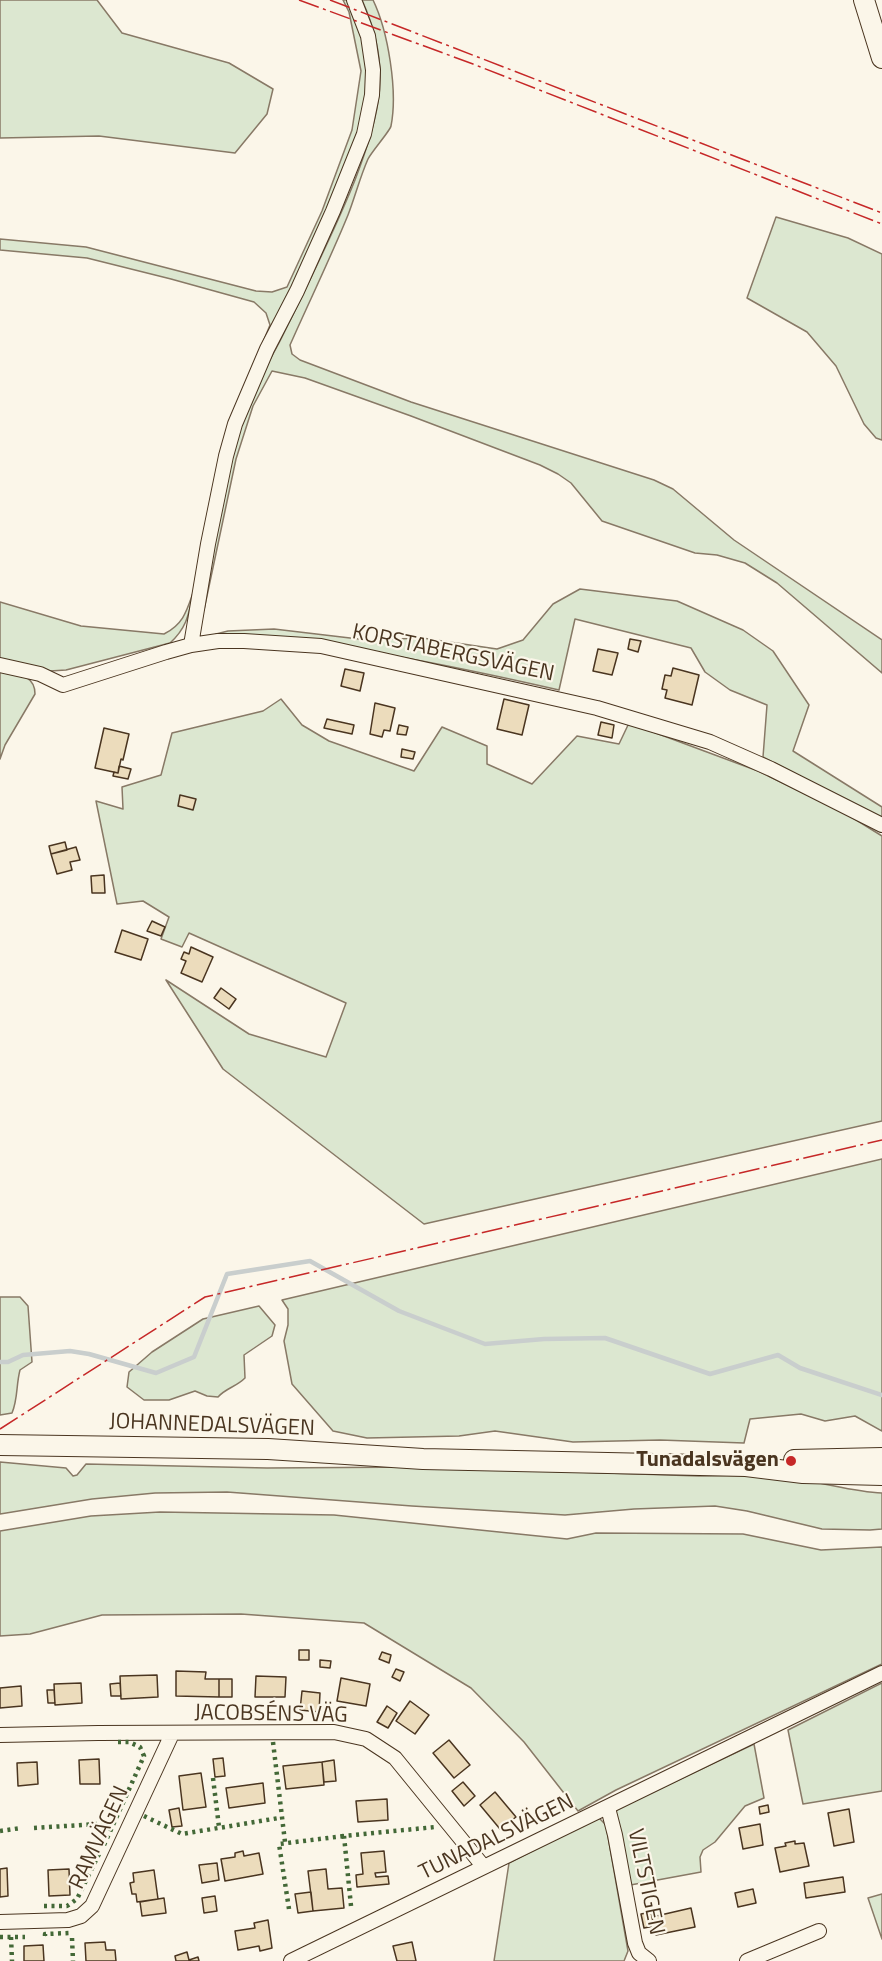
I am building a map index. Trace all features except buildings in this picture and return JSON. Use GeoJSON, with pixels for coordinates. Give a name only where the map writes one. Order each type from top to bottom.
{"type":"FeatureCollection","features":[{"type":"Feature","properties":{"kind":"main road"},"geometry":{"type":"LineString","coordinates":[[864,0],[882,58]]}},
{"type":"Feature","properties":{"kind":"main road","name":"JOHANNEDALSVÄGEN"},"geometry":{"type":"LineString","coordinates":[[0,1445],[268,1449],[423,1459]]}},
{"type":"Feature","properties":{"kind":"main road","name":"JOHANNEDALSVÄGEN"},"geometry":{"type":"LineString","coordinates":[[0,1454],[269,1461],[423,1459],[746,1466],[803,1473],[882,1475]]}},
{"type":"Feature","properties":{"kind":"main road","name":"JOHANNEDALSVÄGEN"},"geometry":{"type":"LineString","coordinates":[[746,1466],[791,1461],[882,1458]]}},
{"type":"Feature","properties":{"kind":"street"},"geometry":{"type":"LineString","coordinates":[[191,645],[212,522],[235,424],[267,350],[320,241],[364,134],[372,95],[373,70],[368,36],[354,0]]}},
{"type":"Feature","properties":{"kind":"street","name":"KORSTABERGSVÄGEN"},"geometry":{"type":"LineString","coordinates":[[0,664],[40,674],[63,685],[191,645],[218,640],[321,646],[597,708],[710,741],[882,825]]}},
{"type":"Feature","properties":{"kind":"street","name":"TUNADALSVÄGEN"},"geometry":{"type":"LineString","coordinates":[[291,1961],[882,1673]]}},
{"type":"Feature","properties":{"kind":"street","name":"JACOBSÉNS VÄG"},"geometry":{"type":"LineString","coordinates":[[0,1735],[333,1732],[366,1739],[395,1758],[483,1866]]}},
{"type":"Feature","properties":{"kind":"street","name":"RAMVÄGEN"},"geometry":{"type":"LineString","coordinates":[[0,1922],[68,1920],[81,1916],[92,1906],[172,1734]]}},
{"type":"Feature","properties":{"kind":"street","name":"VILTSTIGEN"},"geometry":{"type":"LineString","coordinates":[[608,1808],[635,1943],[639,1953],[649,1961]]}},
{"type":"Feature","properties":{"kind":"street"},"geometry":{"type":"LineString","coordinates":[[747,1961],[819,1931]]}},
{"type":"Feature","properties":{"kind":"green space"},"geometry":{"type":"Polygon","coordinates":[[[0,0],[97,0],[122,33],[229,63],[273,89],[267,114],[235,153],[99,136],[0,138],[0,0]]]}},
{"type":"Feature","properties":{"kind":"green space"},"geometry":{"type":"Polygon","coordinates":[[[343,0],[347,0],[352,11],[367,60],[368,86],[364,107],[353,145],[317,240],[297,284],[261,347],[270,325],[266,313],[254,302],[87,258],[0,250],[0,239],[86,247],[256,291],[272,292],[287,287],[322,211],[352,130],[361,71],[349,12],[343,0]]]}},
{"type":"Feature","properties":{"kind":"green space"},"geometry":{"type":"Polygon","coordinates":[[[362,0],[373,0],[387,44],[393,96],[391,126],[368,159],[351,208],[290,345],[292,354],[300,360],[411,402],[654,480],[673,489],[734,540],[882,640],[882,673],[777,583],[745,563],[717,555],[695,553],[602,521],[571,483],[540,465],[305,378],[272,371],[253,406],[236,459],[204,610],[226,481],[247,406],[338,221],[372,132],[380,89],[380,76],[375,37],[362,0]]]}},
{"type":"Feature","properties":{"kind":"green space"},"geometry":{"type":"Polygon","coordinates":[[[776,217],[848,238],[882,254],[882,440],[876,438],[864,424],[836,366],[807,332],[747,298],[776,217]]]}},
{"type":"Feature","properties":{"kind":"green space"},"geometry":{"type":"Polygon","coordinates":[[[580,589],[677,601],[743,630],[773,651],[809,705],[793,751],[882,807],[882,819],[763,757],[767,705],[730,690],[705,672],[691,648],[575,619],[559,690],[453,667],[324,644],[260,636],[216,634],[228,631],[274,629],[367,640],[422,638],[497,649],[523,640],[553,604],[580,589]]]}},
{"type":"Feature","properties":{"kind":"green space"},"geometry":{"type":"Polygon","coordinates":[[[194,590],[184,625],[170,643],[66,670],[50,671],[0,659],[0,602],[81,626],[164,634],[180,621],[187,610],[194,590]]]}},
{"type":"Feature","properties":{"kind":"green space"},"geometry":{"type":"Polygon","coordinates":[[[0,670],[24,676],[32,682],[35,694],[5,745],[0,759],[0,670]]]}},
{"type":"Feature","properties":{"kind":"green space"},"geometry":{"type":"Polygon","coordinates":[[[281,699],[302,725],[329,741],[414,771],[442,727],[487,746],[487,764],[532,784],[577,736],[619,744],[629,723],[758,771],[845,813],[882,836],[882,1121],[424,1224],[223,1069],[166,980],[249,1034],[326,1057],[346,1003],[189,933],[182,947],[161,939],[169,917],[143,901],[117,904],[96,801],[123,809],[122,787],[161,775],[172,733],[263,711],[281,699]]]}},
{"type":"Feature","properties":{"kind":"green space"},"geometry":{"type":"Polygon","coordinates":[[[882,1159],[882,1431],[855,1416],[825,1421],[801,1414],[750,1419],[744,1443],[660,1440],[573,1442],[495,1431],[459,1436],[367,1438],[333,1431],[292,1384],[284,1341],[288,1325],[288,1309],[282,1300],[882,1159]]]}},
{"type":"Feature","properties":{"kind":"green space"},"geometry":{"type":"Polygon","coordinates":[[[0,1297],[20,1297],[28,1306],[32,1362],[20,1370],[12,1413],[0,1415],[0,1297]]]}},
{"type":"Feature","properties":{"kind":"green space"},"geometry":{"type":"Polygon","coordinates":[[[259,1306],[275,1325],[272,1336],[244,1355],[245,1378],[218,1397],[207,1396],[195,1391],[169,1400],[144,1400],[127,1387],[129,1372],[152,1352],[203,1319],[259,1306]]]}},
{"type":"Feature","properties":{"kind":"green space"},"geometry":{"type":"Polygon","coordinates":[[[0,1462],[66,1468],[73,1476],[77,1475],[86,1464],[267,1468],[421,1467],[781,1478],[882,1493],[882,1529],[822,1529],[747,1511],[715,1506],[634,1509],[565,1515],[227,1492],[155,1493],[92,1499],[0,1514],[0,1462]]]}},
{"type":"Feature","properties":{"kind":"green space"},"geometry":{"type":"Polygon","coordinates":[[[160,1512],[334,1515],[567,1539],[596,1533],[743,1534],[821,1550],[882,1547],[882,1664],[616,1790],[578,1811],[524,1742],[471,1688],[364,1623],[241,1614],[102,1615],[30,1634],[0,1636],[0,1531],[91,1516],[160,1512]]]}},
{"type":"Feature","properties":{"kind":"green space"},"geometry":{"type":"Polygon","coordinates":[[[882,1683],[882,1791],[803,1804],[788,1730],[882,1683]]]}},
{"type":"Feature","properties":{"kind":"green space"},"geometry":{"type":"Polygon","coordinates":[[[754,1744],[764,1798],[745,1806],[715,1842],[703,1850],[700,1857],[701,1872],[625,1886],[615,1816],[617,1809],[754,1744]]]}},
{"type":"Feature","properties":{"kind":"green space"},"geometry":{"type":"Polygon","coordinates":[[[598,1817],[606,1825],[628,1951],[624,1961],[494,1961],[509,1863],[598,1817]]]}},
{"type":"Feature","properties":{"kind":"green space"},"geometry":{"type":"Polygon","coordinates":[[[882,1894],[882,1939],[868,1898],[882,1894]]]}},
{"type":"Feature","properties":{"kind":"waterway"},"geometry":{"type":"LineString","coordinates":[[0,1362],[8,1362],[23,1355],[70,1351],[89,1354],[156,1373],[194,1357],[227,1274],[310,1261],[399,1311],[485,1344],[544,1339],[605,1338],[710,1374],[778,1355],[800,1368],[882,1395]]}},
{"type":"Feature","properties":{"kind":"hedge"},"geometry":{"type":"LineString","coordinates":[[104,1845],[144,1756],[140,1747],[129,1742],[118,1742]]}},
{"type":"Feature","properties":{"kind":"hedge"},"geometry":{"type":"LineString","coordinates":[[273,1742],[285,1842]]}},
{"type":"Feature","properties":{"kind":"hedge"},"geometry":{"type":"LineString","coordinates":[[213,1778],[219,1827]]}},
{"type":"Feature","properties":{"kind":"hedge"},"geometry":{"type":"LineString","coordinates":[[144,1816],[182,1834],[279,1818]]}},
{"type":"Feature","properties":{"kind":"hedge"},"geometry":{"type":"LineString","coordinates":[[34,1828],[113,1823]]}},
{"type":"Feature","properties":{"kind":"hedge"},"geometry":{"type":"LineString","coordinates":[[351,1906],[344,1836],[435,1827]]}},
{"type":"Feature","properties":{"kind":"hedge"},"geometry":{"type":"LineString","coordinates":[[0,1831],[21,1828]]}},
{"type":"Feature","properties":{"kind":"hedge"},"geometry":{"type":"LineString","coordinates":[[289,1909],[279,1844],[344,1836]]}},
{"type":"Feature","properties":{"kind":"hedge"},"geometry":{"type":"LineString","coordinates":[[44,1906],[67,1906],[77,1899],[99,1854]]}},
{"type":"Feature","properties":{"kind":"hedge"},"geometry":{"type":"LineString","coordinates":[[45,1936],[45,1934],[69,1933]]}},
{"type":"Feature","properties":{"kind":"hedge"},"geometry":{"type":"LineString","coordinates":[[0,1937],[25,1937]]}},
{"type":"Feature","properties":{"kind":"hedge"},"geometry":{"type":"LineString","coordinates":[[11,1937],[12,1961]]}},
{"type":"Feature","properties":{"kind":"hedge"},"geometry":{"type":"LineString","coordinates":[[72,1938],[73,1961]]}},
{"type":"Feature","properties":{"kind":"power"},"geometry":{"type":"LineString","coordinates":[[299,0],[473,64],[882,224]]}},
{"type":"Feature","properties":{"kind":"power"},"geometry":{"type":"LineString","coordinates":[[330,0],[882,213]]}},
{"type":"Feature","properties":{"kind":"power"},"geometry":{"type":"LineString","coordinates":[[0,1429],[205,1297],[882,1140]]}},
{"type":"Feature","properties":{"kind":"place","name":"Tunadalsvägen"},"geometry":{"type":"Point","coordinates":[791,1461]}}]}
